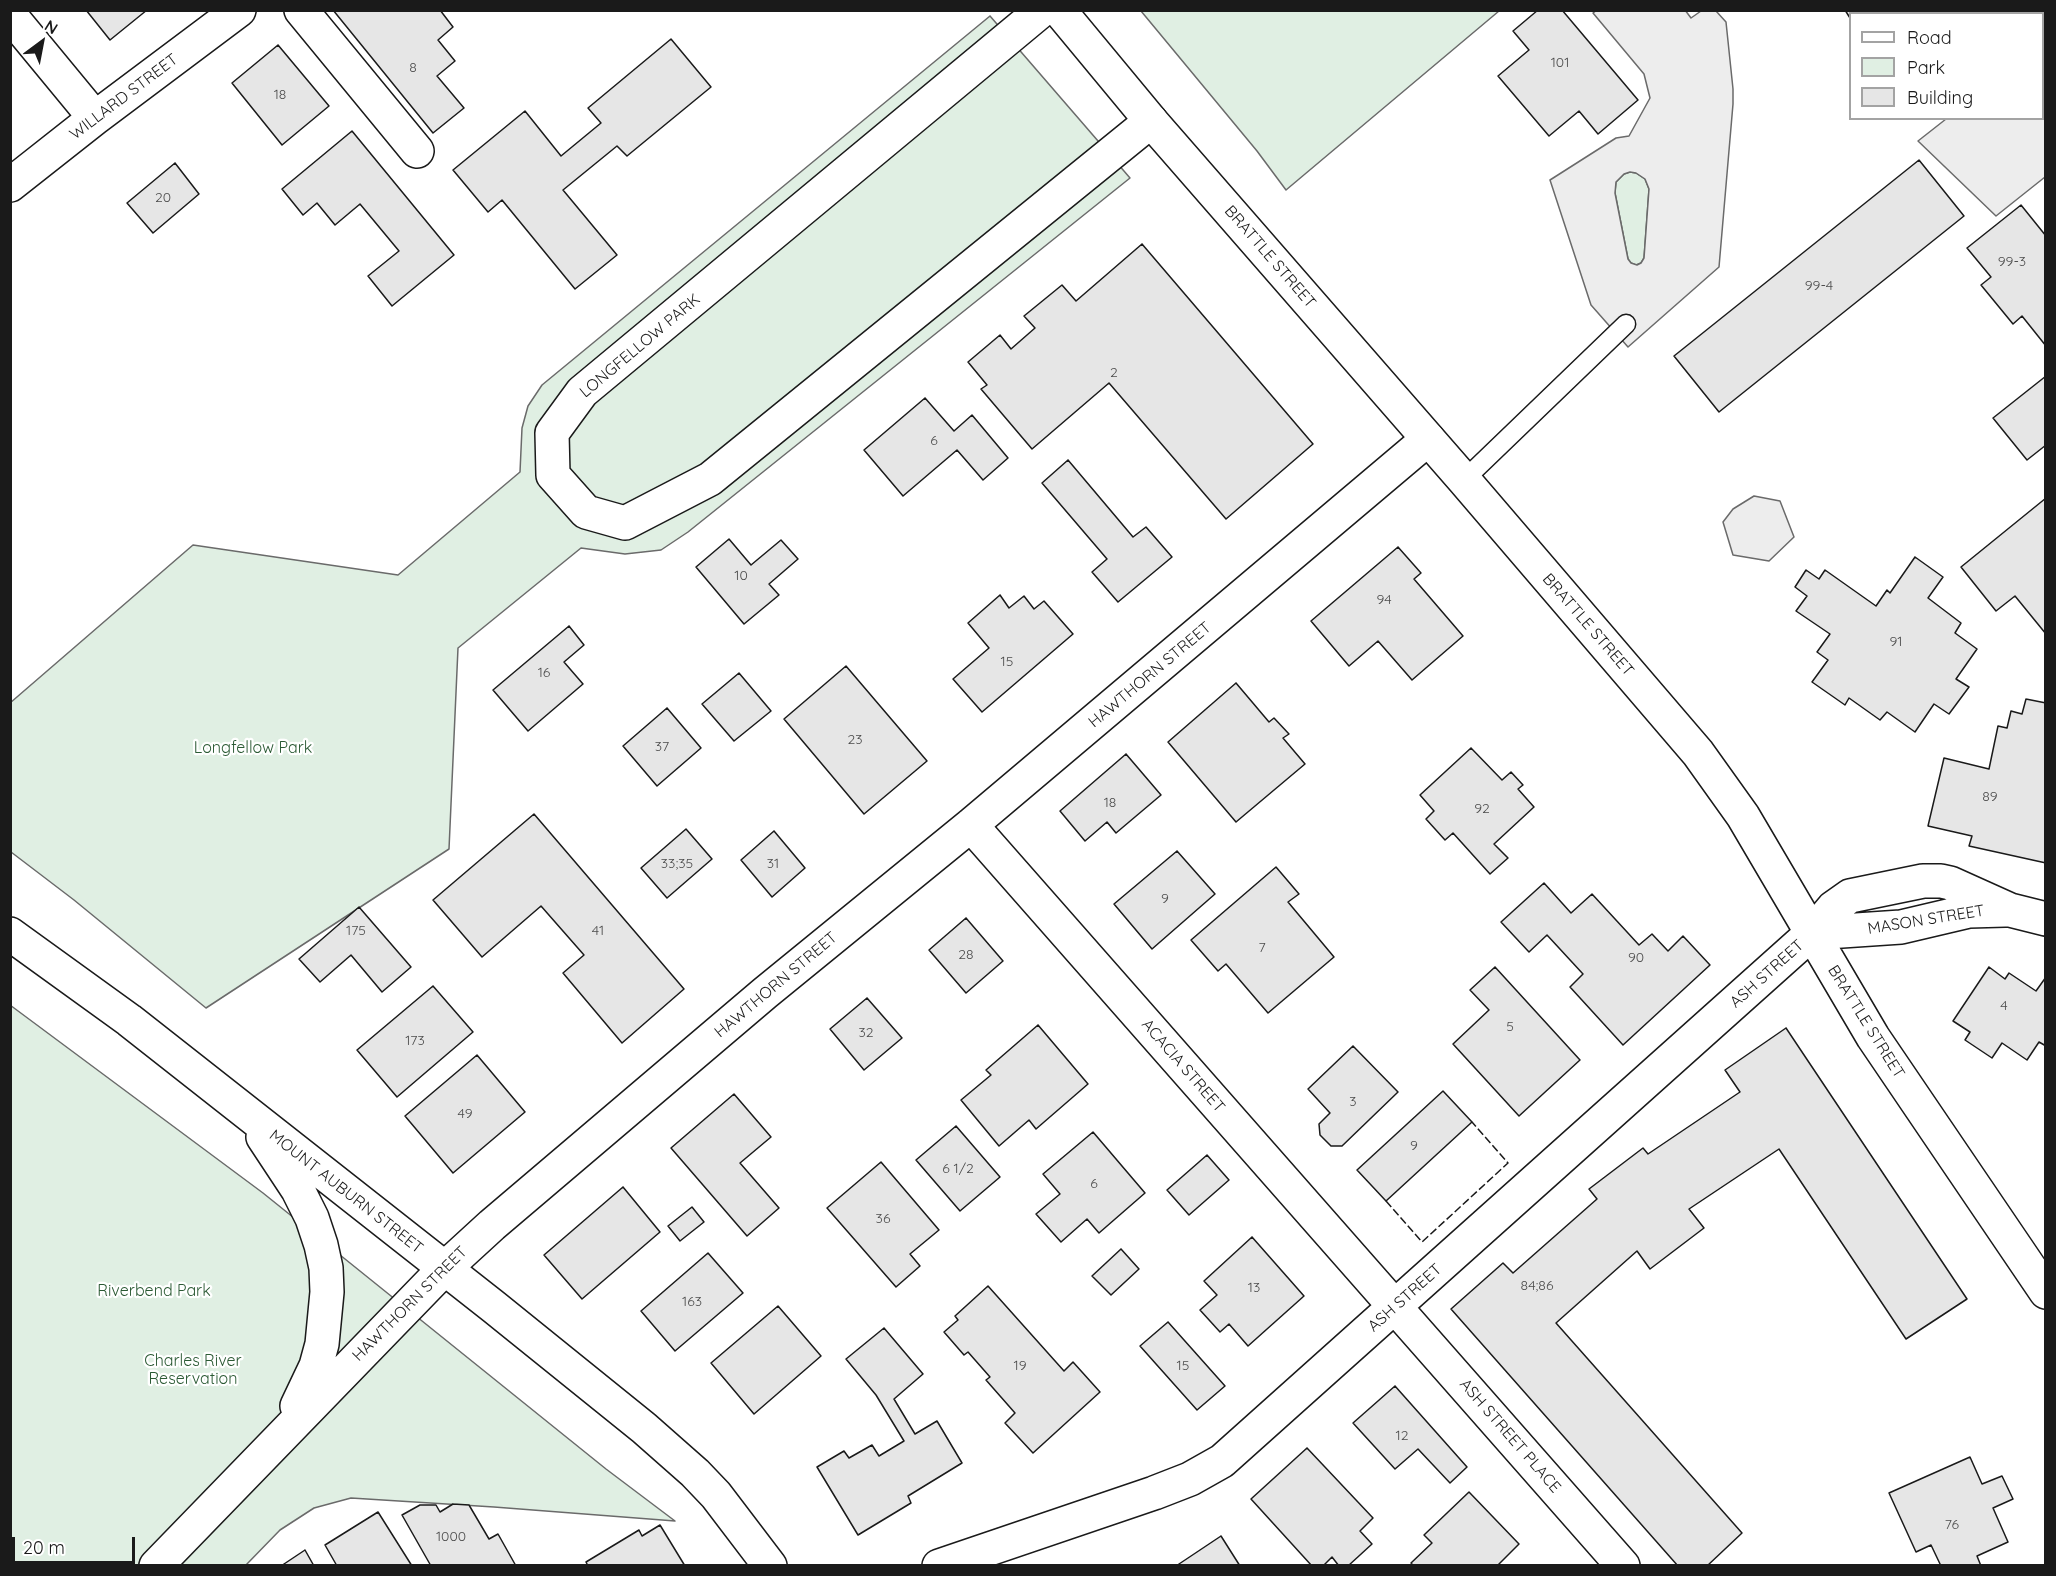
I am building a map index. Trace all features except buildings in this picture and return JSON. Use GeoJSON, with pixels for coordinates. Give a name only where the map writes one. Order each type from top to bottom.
{"type":"FeatureCollection","features":[{"type":"Feature","properties":{"kind":"street","name":"WILLARD STREET"},"geometry":{"type":"LineString","coordinates":[[10,185],[95,118],[240,10]]}},
{"type":"Feature","properties":{"kind":"street"},"geometry":{"type":"LineString","coordinates":[[301,10],[417,151]]}},
{"type":"Feature","properties":{"kind":"street","name":"LONGFELLOW PARK"},"geometry":{"type":"LineString","coordinates":[[1042,10],[582,392],[552,433],[553,475],[586,512],[625,523],[710,479],[1151,121]]}},
{"type":"Feature","properties":{"kind":"street","name":"BRATTLE STREET"},"geometry":{"type":"LineString","coordinates":[[1059,10],[1151,121],[1698,753],[1743,816],[1873,1037],[2046,1292]]}},
{"type":"Feature","properties":{"kind":"street"},"geometry":{"type":"LineString","coordinates":[[10,15],[95,118]]}},
{"type":"Feature","properties":{"kind":"street","name":"HAWTHORN STREET"},"geometry":{"type":"LineString","coordinates":[[156,1566],[444,1269],[492,1225],[765,993],[972,825],[1428,439]]}},
{"type":"Feature","properties":{"kind":"street","name":"ACACIA STREET"},"geometry":{"type":"LineString","coordinates":[[972,825],[1396,1306]]}},
{"type":"Feature","properties":{"kind":"street","name":"MASON STREET"},"geometry":{"type":"LineString","coordinates":[[1812,933],[1833,908],[1850,896],[1923,881],[1950,883],[2010,910],[2046,919]]}},
{"type":"Feature","properties":{"kind":"street","name":"ASH STREET"},"geometry":{"type":"LineString","coordinates":[[939,1566],[1154,1493],[1207,1470],[1236,1449],[1812,933]]}},
{"type":"Feature","properties":{"kind":"street","name":"MOUNT AUBURN STREET"},"geometry":{"type":"LineString","coordinates":[[10,934],[129,1020],[503,1314],[678,1458],[716,1495],[770,1566]]}},
{"type":"Feature","properties":{"kind":"street"},"geometry":{"type":"LineString","coordinates":[[239,1108],[263,1135],[298,1190],[312,1218],[326,1268],[326,1317],[316,1366],[305,1392],[273,1443]]}},
{"type":"Feature","properties":{"kind":"street","name":"ASH STREET PLACE"},"geometry":{"type":"LineString","coordinates":[[1396,1306],[1623,1566]]}},
{"type":"Feature","properties":{"kind":"lane"},"geometry":{"type":"LineString","coordinates":[[1464,480],[1626,324]]}},
{"type":"Feature","properties":{"kind":"green space"},"geometry":{"type":"Polygon","coordinates":[[[1141,11],[1499,11],[1286,190],[1257,151],[1141,11]]]}},
{"type":"Feature","properties":{"kind":"green space","name":"Longfellow Park"},"geometry":{"type":"Polygon","coordinates":[[[990,16],[1130,178],[688,532],[661,550],[625,554],[581,548],[458,648],[449,849],[206,1008],[74,900],[11,852],[10,703],[193,545],[398,575],[520,472],[522,428],[528,406],[542,385],[990,16]]]}},
{"type":"Feature","properties":{"kind":"green space"},"geometry":{"type":"Polygon","coordinates":[[[1630,172],[1645,179],[1649,189],[1644,258],[1636,265],[1628,259],[1615,193],[1616,182],[1624,174],[1630,172]]]}},
{"type":"Feature","properties":{"kind":"green space","name":"Riverbend Park"},"geometry":{"type":"Polygon","coordinates":[[[10,1005],[263,1193],[606,1469],[675,1521],[351,1498],[314,1508],[280,1530],[246,1565],[11,1565],[10,1005]]]}},
{"type":"Feature","properties":{"kind":"shaded area"},"geometry":{"type":"Polygon","coordinates":[[[1597,10],[1685,10],[1691,18],[1701,11],[1716,11],[1726,22],[1733,104],[1719,267],[1628,347],[1591,305],[1550,180],[1616,138],[1629,136],[1650,98],[1644,74],[1593,13],[1597,10]],[[1636,173],[1624,174],[1616,182],[1615,193],[1628,259],[1637,265],[1644,258],[1649,189],[1645,179],[1636,173]]]}},
{"type":"Feature","properties":{"kind":"shaded area"},"geometry":{"type":"Polygon","coordinates":[[[2044,46],[2045,177],[1996,216],[1918,141],[1945,120],[2044,120],[2044,46]]]}},
{"type":"Feature","properties":{"kind":"shaded area"},"geometry":{"type":"Polygon","coordinates":[[[1754,496],[1780,501],[1794,537],[1769,561],[1733,555],[1723,522],[1733,509],[1754,496]]]}},
{"type":"Feature","properties":{"kind":"fence"},"geometry":{"type":"LineString","coordinates":[[1386,1201],[1422,1242],[1508,1163],[1472,1122]]}},
{"type":"Feature","properties":{"kind":"park label","name":"Charles River Reservation"},"geometry":{"type":"Point","coordinates":[193,1370]}}]}
